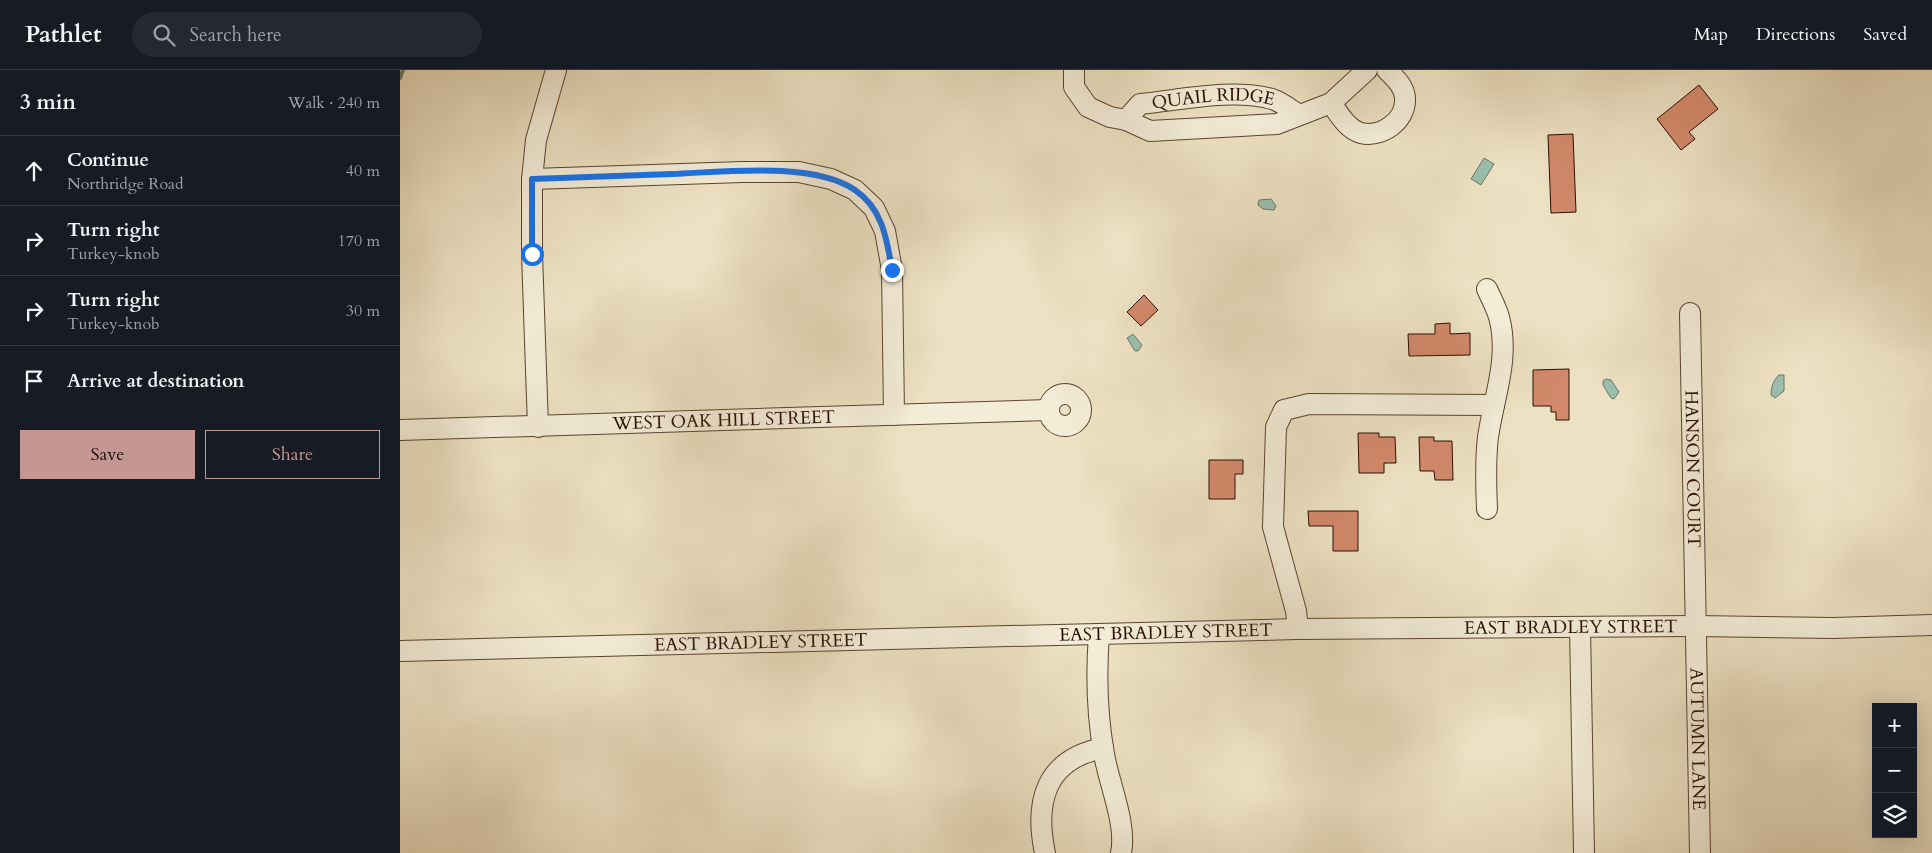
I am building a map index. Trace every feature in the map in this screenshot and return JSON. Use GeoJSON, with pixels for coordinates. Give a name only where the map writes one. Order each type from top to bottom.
{"type":"FeatureCollection","features":[{"type":"Feature","properties":{"kind":"street"},"geometry":{"type":"LineString","coordinates":[[538,427],[532,254],[532,179],[536,140],[556,70]]}},
{"type":"Feature","properties":{"kind":"street"},"geometry":{"type":"LineString","coordinates":[[1074,70],[1074,87],[1088,107],[1110,117],[1126,120]]}},
{"type":"Feature","properties":{"kind":"street","name":"QUAIL RIDGE"},"geometry":{"type":"LineString","coordinates":[[1299,115],[1274,100],[1251,95],[1140,104],[1126,120],[1150,131],[1276,124],[1331,104],[1368,70]]}},
{"type":"Feature","properties":{"kind":"street"},"geometry":{"type":"LineString","coordinates":[[1331,104],[1346,124],[1360,133],[1374,134],[1388,129],[1401,115],[1405,100],[1401,85],[1387,70]]}},
{"type":"Feature","properties":{"kind":"street"},"geometry":{"type":"LineString","coordinates":[[532,179],[799,172],[831,179],[855,190],[874,208],[885,232],[892,270],[894,415]]}},
{"type":"Feature","properties":{"kind":"street"},"geometry":{"type":"LineString","coordinates":[[1487,288],[1499,316],[1503,338],[1504,363],[1494,405],[1486,459],[1487,510]]}},
{"type":"Feature","properties":{"kind":"street","name":"HANSON COURT"},"geometry":{"type":"LineString","coordinates":[[1690,314],[1695,626]]}},
{"type":"Feature","properties":{"kind":"street"},"geometry":{"type":"LineString","coordinates":[[1298,629],[1296,611],[1274,527],[1276,427],[1284,410],[1309,404],[1494,405]]}},
{"type":"Feature","properties":{"kind":"street","name":"WEST OAK HILL STREET"},"geometry":{"type":"LineString","coordinates":[[400,430],[1048,410]]}},
{"type":"Feature","properties":{"kind":"street","name":"EAST BRADLEY STREET"},"geometry":{"type":"LineString","coordinates":[[400,652],[1298,629],[1695,626],[1833,628],[1932,625]]}},
{"type":"Feature","properties":{"kind":"street","name":"AUTUMN LANE"},"geometry":{"type":"LineString","coordinates":[[1695,626],[1700,853]]}},
{"type":"Feature","properties":{"kind":"street"},"geometry":{"type":"LineString","coordinates":[[1580,628],[1584,853]]}},
{"type":"Feature","properties":{"kind":"street"},"geometry":{"type":"LineString","coordinates":[[1099,634],[1097,667],[1103,748],[1122,833],[1121,853]]}},
{"type":"Feature","properties":{"kind":"street"},"geometry":{"type":"LineString","coordinates":[[1045,853],[1042,839],[1042,808],[1052,775],[1063,764],[1074,757],[1103,748]]}},
{"type":"Feature","properties":{"kind":"shaded area"},"geometry":{"type":"Polygon","coordinates":[[[1484,158],[1494,164],[1481,185],[1471,179],[1484,158]]]}},
{"type":"Feature","properties":{"kind":"shaded area"},"geometry":{"type":"Polygon","coordinates":[[[1271,199],[1276,206],[1274,210],[1263,209],[1258,205],[1259,200],[1271,199]]]}},
{"type":"Feature","properties":{"kind":"shaded area"},"geometry":{"type":"Polygon","coordinates":[[[1133,334],[1142,345],[1138,351],[1135,351],[1127,338],[1133,334]]]}},
{"type":"Feature","properties":{"kind":"shaded area"},"geometry":{"type":"Polygon","coordinates":[[[1779,375],[1784,375],[1784,391],[1775,398],[1771,395],[1771,389],[1779,375]]]}},
{"type":"Feature","properties":{"kind":"shaded area"},"geometry":{"type":"Polygon","coordinates":[[[1606,379],[1611,380],[1619,392],[1614,399],[1611,398],[1603,385],[1603,381],[1606,379]]]}},
{"type":"Feature","properties":{"kind":"building"},"geometry":{"type":"Polygon","coordinates":[[[1699,85],[1718,109],[1689,132],[1695,139],[1681,150],[1657,119],[1699,85]]]}},
{"type":"Feature","properties":{"kind":"building"},"geometry":{"type":"Polygon","coordinates":[[[1573,134],[1576,212],[1551,213],[1548,135],[1573,134]]]}},
{"type":"Feature","properties":{"kind":"building"},"geometry":{"type":"Polygon","coordinates":[[[1144,295],[1158,310],[1141,326],[1127,312],[1144,295]]]}},
{"type":"Feature","properties":{"kind":"building"},"geometry":{"type":"Polygon","coordinates":[[[1450,323],[1450,334],[1470,333],[1470,355],[1409,356],[1408,334],[1435,334],[1435,324],[1450,323]]]}},
{"type":"Feature","properties":{"kind":"building"},"geometry":{"type":"Polygon","coordinates":[[[1569,369],[1569,420],[1556,420],[1556,412],[1551,412],[1551,406],[1533,406],[1533,370],[1569,369]]]}},
{"type":"Feature","properties":{"kind":"building"},"geometry":{"type":"Polygon","coordinates":[[[1358,433],[1379,433],[1379,437],[1395,437],[1396,463],[1384,463],[1384,473],[1359,473],[1358,433]]]}},
{"type":"Feature","properties":{"kind":"building"},"geometry":{"type":"Polygon","coordinates":[[[1419,437],[1434,437],[1434,441],[1452,441],[1453,480],[1435,480],[1434,471],[1420,471],[1419,437]]]}},
{"type":"Feature","properties":{"kind":"building"},"geometry":{"type":"Polygon","coordinates":[[[1209,460],[1243,460],[1243,474],[1235,474],[1235,499],[1209,499],[1209,460]]]}},
{"type":"Feature","properties":{"kind":"building"},"geometry":{"type":"Polygon","coordinates":[[[1308,511],[1358,511],[1358,551],[1333,551],[1333,526],[1309,526],[1308,511]]]}},
{"type":"Feature","properties":{"kind":"waterway"},"geometry":{"type":"LineString","coordinates":[[400,78],[403,70]]}},
{"type":"Feature","properties":{"kind":"route"},"geometry":{"type":"LineString","coordinates":[[532,254],[532,179],[799,172],[831,179],[855,190],[874,208],[885,232],[892,270]]}}]}
